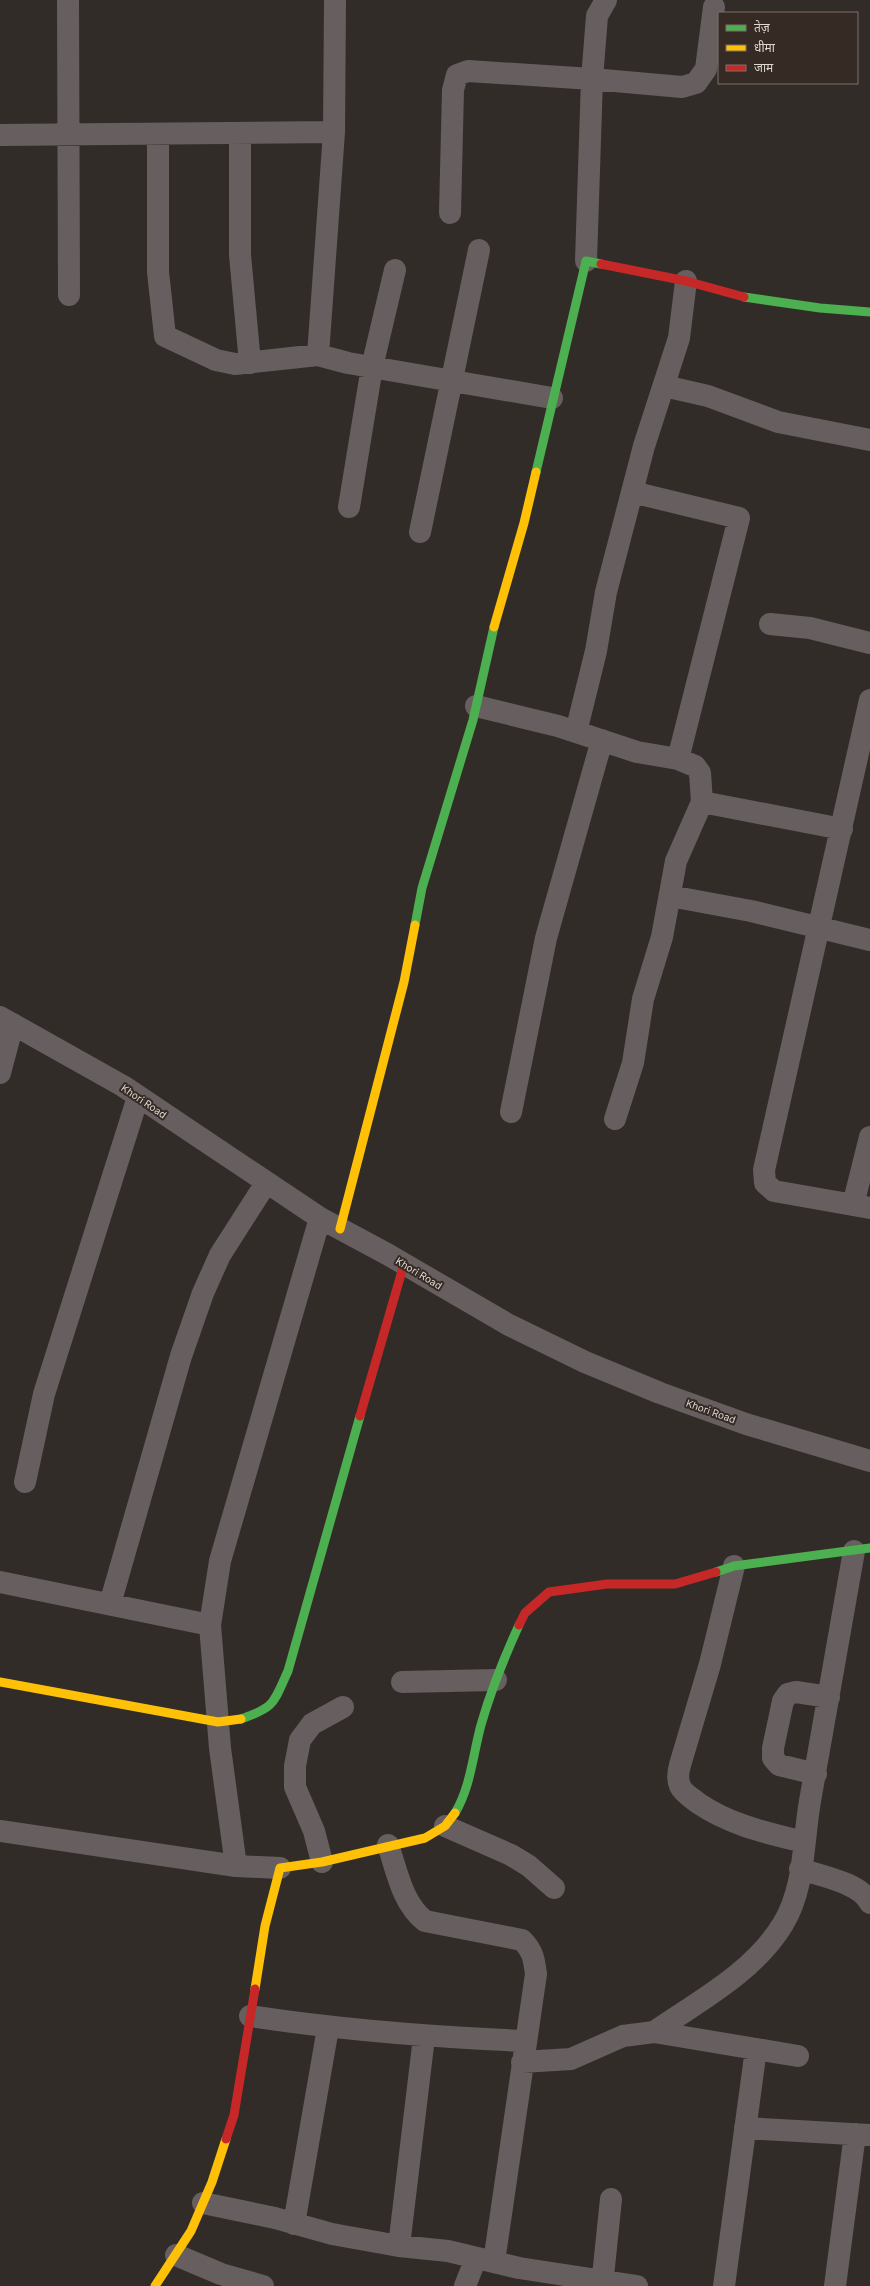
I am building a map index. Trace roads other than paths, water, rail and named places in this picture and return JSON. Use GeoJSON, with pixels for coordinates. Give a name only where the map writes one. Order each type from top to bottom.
{"type":"FeatureCollection","features":[{"type":"Feature","properties":{"kind":"street"},"geometry":{"type":"LineString","coordinates":[[68,0],[70,134],[69,295]]}},
{"type":"Feature","properties":{"kind":"street"},"geometry":{"type":"LineString","coordinates":[[318,355],[334,132],[335,0]]}},
{"type":"Feature","properties":{"kind":"street"},"geometry":{"type":"LineString","coordinates":[[340,1228],[404,982],[422,888],[448,808],[476,706],[495,623],[524,523],[552,398],[586,261],[592,78],[597,16],[606,0]]}},
{"type":"Feature","properties":{"kind":"street"},"geometry":{"type":"LineString","coordinates":[[450,213],[453,90],[457,75],[468,71],[592,78],[682,87],[696,83],[706,69],[714,7]]}},
{"type":"Feature","properties":{"kind":"street"},"geometry":{"type":"LineString","coordinates":[[0,135],[334,132]]}},
{"type":"Feature","properties":{"kind":"street"},"geometry":{"type":"LineString","coordinates":[[158,134],[158,272],[165,336],[216,360],[235,364],[318,355],[372,367],[552,398]]}},
{"type":"Feature","properties":{"kind":"street"},"geometry":{"type":"LineString","coordinates":[[240,134],[240,255],[250,363]]}},
{"type":"Feature","properties":{"kind":"street"},"geometry":{"type":"LineString","coordinates":[[420,532],[479,250]]}},
{"type":"Feature","properties":{"kind":"street"},"geometry":{"type":"LineString","coordinates":[[586,261],[686,281],[749,298],[820,308],[870,312]]}},
{"type":"Feature","properties":{"kind":"street"},"geometry":{"type":"LineString","coordinates":[[349,506],[372,367],[395,270]]}},
{"type":"Feature","properties":{"kind":"street"},"geometry":{"type":"LineString","coordinates":[[576,732],[596,652],[606,592],[644,446],[679,338],[686,281]]}},
{"type":"Feature","properties":{"kind":"street"},"geometry":{"type":"LineString","coordinates":[[664,386],[708,396],[778,422],[870,440]]}},
{"type":"Feature","properties":{"kind":"street"},"geometry":{"type":"LineString","coordinates":[[632,492],[739,518],[678,759]]}},
{"type":"Feature","properties":{"kind":"street"},"geometry":{"type":"LineString","coordinates":[[770,624],[810,628],[870,643]]}},
{"type":"Feature","properties":{"kind":"street"},"geometry":{"type":"LineString","coordinates":[[870,700],[764,1170],[765,1183],[774,1190],[861,1207],[870,1137]]}},
{"type":"Feature","properties":{"kind":"street"},"geometry":{"type":"LineString","coordinates":[[476,706],[576,732],[637,752],[678,759],[695,766],[700,773],[702,802],[676,861],[662,937],[643,999],[633,1063],[615,1119]]}},
{"type":"Feature","properties":{"kind":"street"},"geometry":{"type":"LineString","coordinates":[[511,1112],[546,938],[602,740]]}},
{"type":"Feature","properties":{"kind":"street"},"geometry":{"type":"LineString","coordinates":[[702,802],[842,829]]}},
{"type":"Feature","properties":{"kind":"street"},"geometry":{"type":"LineString","coordinates":[[670,896],[751,911],[870,940]]}},
{"type":"Feature","properties":{"kind":"street"},"geometry":{"type":"LineString","coordinates":[[0,1073],[6,1021]]}},
{"type":"Feature","properties":{"kind":"street","name":"Khori Road"},"geometry":{"type":"LineString","coordinates":[[6,1021],[138,1097],[320,1218],[404,1264],[509,1325],[585,1362],[746,1424],[870,1461]]}},
{"type":"Feature","properties":{"kind":"street"},"geometry":{"type":"LineString","coordinates":[[25,1482],[44,1394],[138,1097]]}},
{"type":"Feature","properties":{"kind":"street"},"geometry":{"type":"LineString","coordinates":[[110,1604],[181,1356],[203,1293],[220,1255],[266,1183]]}},
{"type":"Feature","properties":{"kind":"street"},"geometry":{"type":"LineString","coordinates":[[236,1866],[218,1722],[210,1625],[220,1561],[320,1218]]}},
{"type":"Feature","properties":{"kind":"street"},"geometry":{"type":"LineString","coordinates":[[0,1682],[218,1722],[241,1719],[259,1713],[272,1705],[288,1671],[326,1531],[404,1264]]}},
{"type":"Feature","properties":{"kind":"street"},"geometry":{"type":"LineString","coordinates":[[0,1832],[236,1866],[280,1868],[322,1862],[388,1845],[425,1838],[445,1826],[456,1812],[465,1794],[481,1724],[496,1680],[525,1613],[549,1592],[607,1584],[675,1584],[734,1566],[862,1549],[829,1697],[796,1898],[783,1924],[760,1954],[724,1983],[654,2032]]}},
{"type":"Feature","properties":{"kind":"street"},"geometry":{"type":"LineString","coordinates":[[734,1566],[710,1664],[680,1765],[678,1776],[680,1787],[688,1796],[714,1814],[735,1823],[804,1842]]}},
{"type":"Feature","properties":{"kind":"street"},"geometry":{"type":"LineString","coordinates":[[0,1582],[210,1625]]}},
{"type":"Feature","properties":{"kind":"street"},"geometry":{"type":"LineString","coordinates":[[402,1682],[496,1680]]}},
{"type":"Feature","properties":{"kind":"street"},"geometry":{"type":"LineString","coordinates":[[816,1774],[779,1765],[773,1758],[773,1748],[783,1701],[788,1694],[796,1692],[829,1697]]}},
{"type":"Feature","properties":{"kind":"street"},"geometry":{"type":"LineString","coordinates":[[322,1862],[314,1831],[295,1787],[295,1766],[300,1740],[312,1724],[343,1707]]}},
{"type":"Feature","properties":{"kind":"street"},"geometry":{"type":"LineString","coordinates":[[445,1826],[511,1855],[529,1866],[554,1888]]}},
{"type":"Feature","properties":{"kind":"street"},"geometry":{"type":"LineString","coordinates":[[388,1845],[406,1896],[415,1913],[425,1921],[522,1940],[532,1949],[536,1974],[522,2062],[485,2260],[465,2286]]}},
{"type":"Feature","properties":{"kind":"street"},"geometry":{"type":"LineString","coordinates":[[155,2286],[191,2231],[203,2203],[234,2115],[265,1926],[280,1868]]}},
{"type":"Feature","properties":{"kind":"street"},"geometry":{"type":"LineString","coordinates":[[800,1869],[855,1887],[867,1896],[870,1903]]}},
{"type":"Feature","properties":{"kind":"street"},"geometry":{"type":"LineString","coordinates":[[250,2016],[328,2028],[424,2037],[525,2041]]}},
{"type":"Feature","properties":{"kind":"street"},"geometry":{"type":"LineString","coordinates":[[294,2224],[328,2028]]}},
{"type":"Feature","properties":{"kind":"street"},"geometry":{"type":"LineString","coordinates":[[522,2062],[571,2059],[623,2036],[654,2032],[798,2056]]}},
{"type":"Feature","properties":{"kind":"street"},"geometry":{"type":"LineString","coordinates":[[399,2246],[424,2037]]}},
{"type":"Feature","properties":{"kind":"street"},"geometry":{"type":"LineString","coordinates":[[724,2286],[756,2049]]}},
{"type":"Feature","properties":{"kind":"street"},"geometry":{"type":"LineString","coordinates":[[745,2128],[862,2134],[834,2286]]}},
{"type":"Feature","properties":{"kind":"street"},"geometry":{"type":"LineString","coordinates":[[602,2283],[611,2199]]}},
{"type":"Feature","properties":{"kind":"street"},"geometry":{"type":"LineString","coordinates":[[203,2203],[332,2234],[399,2246],[448,2251],[485,2260],[519,2277],[637,2286]]}},
{"type":"Feature","properties":{"kind":"street"},"geometry":{"type":"LineString","coordinates":[[176,2255],[221,2274],[263,2286]]}}]}
